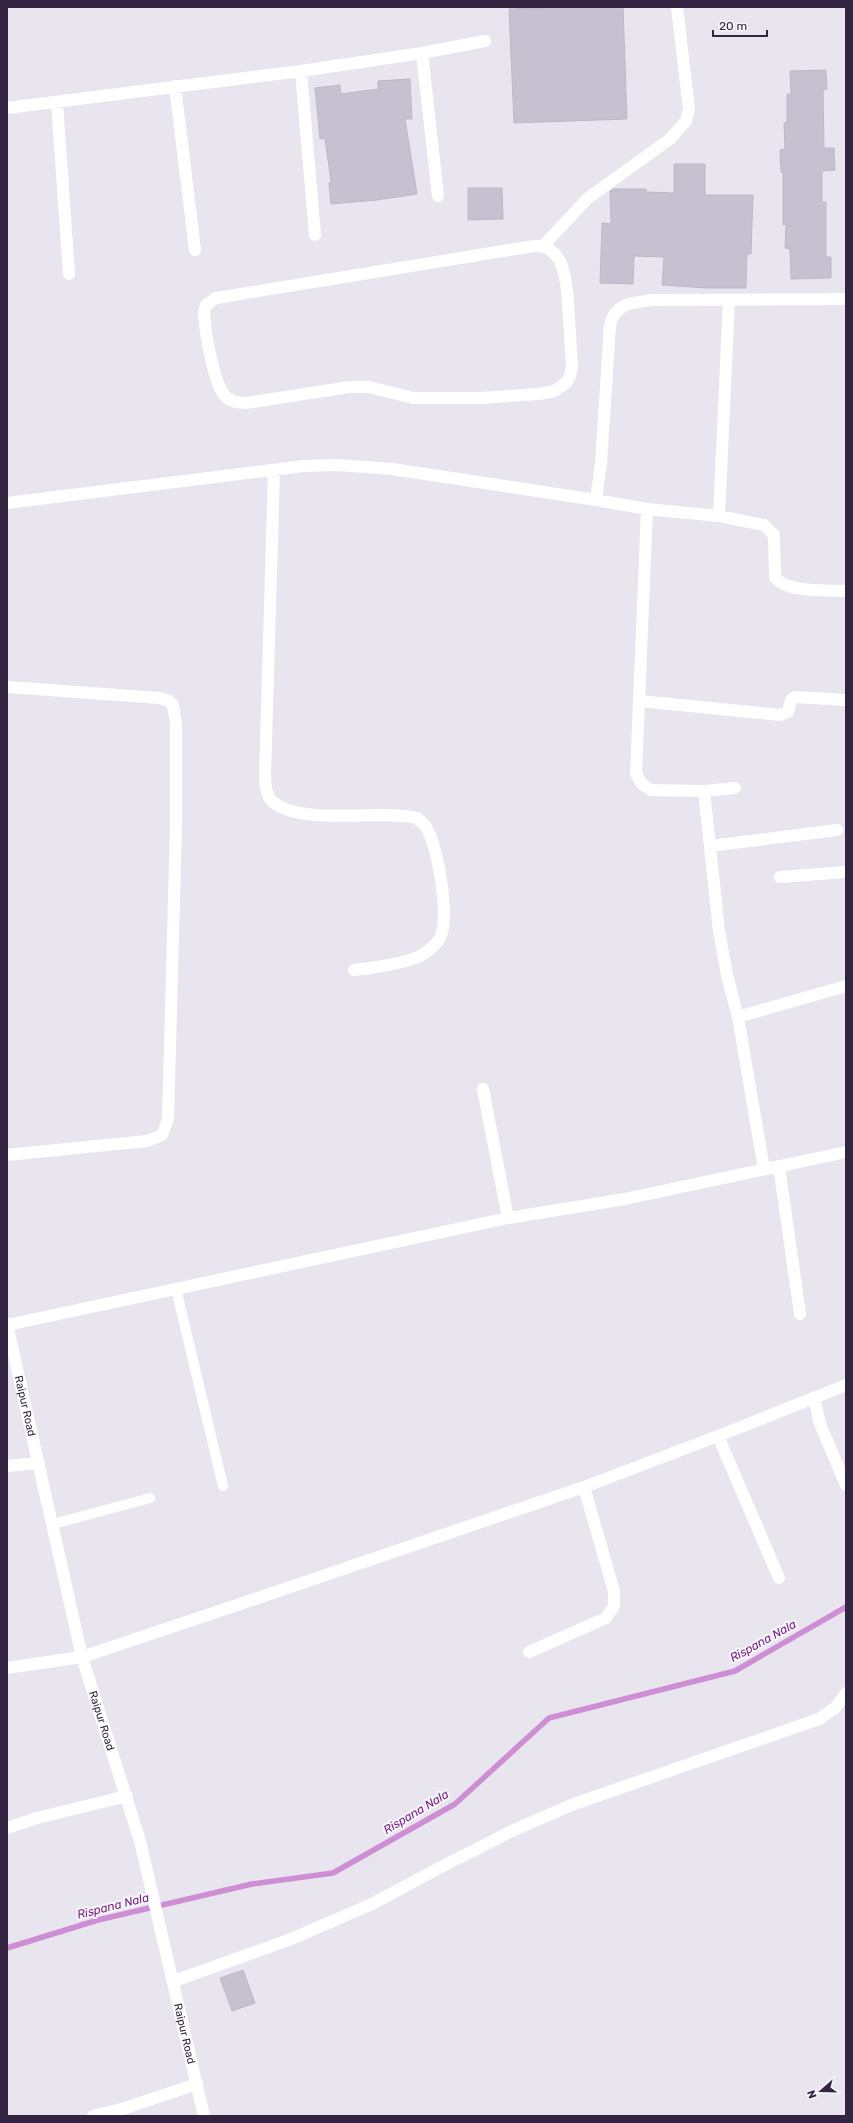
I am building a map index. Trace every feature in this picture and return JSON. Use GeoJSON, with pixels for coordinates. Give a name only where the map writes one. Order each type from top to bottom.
{"type":"FeatureCollection","features":[{"type":"Feature","properties":{"kind":"street"},"geometry":{"type":"LineString","coordinates":[[543,246],[559,260],[566,276],[572,359],[570,376],[566,383],[554,391],[480,398],[446,399],[413,398],[369,387],[349,387],[246,403],[235,402],[226,397],[218,385],[204,312],[206,305],[216,298],[543,246],[588,198],[670,139],[686,121],[689,109],[677,7]]}},
{"type":"Feature","properties":{"kind":"street"},"geometry":{"type":"LineString","coordinates":[[7,108],[57,103],[175,86],[301,71],[422,53],[485,41]]}},
{"type":"Feature","properties":{"kind":"street"},"geometry":{"type":"LineString","coordinates":[[422,53],[438,196]]}},
{"type":"Feature","properties":{"kind":"street"},"geometry":{"type":"LineString","coordinates":[[301,71],[315,235]]}},
{"type":"Feature","properties":{"kind":"street"},"geometry":{"type":"LineString","coordinates":[[175,86],[195,250]]}},
{"type":"Feature","properties":{"kind":"street"},"geometry":{"type":"LineString","coordinates":[[57,103],[69,274]]}},
{"type":"Feature","properties":{"kind":"street"},"geometry":{"type":"LineString","coordinates":[[596,500],[601,463],[610,325],[615,311],[623,305],[652,300],[846,299]]}},
{"type":"Feature","properties":{"kind":"street"},"geometry":{"type":"LineString","coordinates":[[719,516],[729,300]]}},
{"type":"Feature","properties":{"kind":"street"},"geometry":{"type":"LineString","coordinates":[[7,503],[274,471],[304,466],[325,465],[392,469],[646,509],[719,516],[764,525],[774,535],[775,577],[783,585],[793,588],[846,591]]}},
{"type":"Feature","properties":{"kind":"street"},"geometry":{"type":"LineString","coordinates":[[274,471],[265,775],[269,796],[274,802],[289,810],[312,814],[417,818],[426,826],[435,847],[440,874],[445,916],[440,938],[424,954],[389,966],[354,970]]}},
{"type":"Feature","properties":{"kind":"street"},"geometry":{"type":"LineString","coordinates":[[646,509],[640,701],[636,774],[642,784],[650,790],[704,790],[735,788]]}},
{"type":"Feature","properties":{"kind":"street"},"geometry":{"type":"LineString","coordinates":[[7,688],[160,698],[168,701],[173,706],[176,723],[176,826],[168,1119],[162,1135],[147,1141],[7,1155]]}},
{"type":"Feature","properties":{"kind":"street"},"geometry":{"type":"LineString","coordinates":[[640,701],[780,715],[788,712],[791,700],[795,696],[846,700]]}},
{"type":"Feature","properties":{"kind":"street"},"geometry":{"type":"LineString","coordinates":[[704,790],[719,930],[727,975],[738,1017],[764,1169]]}},
{"type":"Feature","properties":{"kind":"street"},"geometry":{"type":"LineString","coordinates":[[710,846],[837,830]]}},
{"type":"Feature","properties":{"kind":"street"},"geometry":{"type":"LineString","coordinates":[[780,877],[846,872]]}},
{"type":"Feature","properties":{"kind":"street"},"geometry":{"type":"LineString","coordinates":[[738,1017],[846,986]]}},
{"type":"Feature","properties":{"kind":"street"},"geometry":{"type":"LineString","coordinates":[[483,1089],[508,1218]]}},
{"type":"Feature","properties":{"kind":"street"},"geometry":{"type":"LineString","coordinates":[[7,1325],[508,1218],[625,1199],[846,1152]]}},
{"type":"Feature","properties":{"kind":"street"},"geometry":{"type":"LineString","coordinates":[[779,1166],[800,1314]]}},
{"type":"Feature","properties":{"kind":"street","name":"Raipur Road"},"geometry":{"type":"LineString","coordinates":[[7,1325],[82,1657],[140,1841],[174,1981],[204,2116]]}},
{"type":"Feature","properties":{"kind":"street"},"geometry":{"type":"LineString","coordinates":[[7,1668],[82,1657],[584,1487],[846,1385]]}},
{"type":"Feature","properties":{"kind":"street"},"geometry":{"type":"LineString","coordinates":[[814,1397],[820,1424],[846,1486]]}},
{"type":"Feature","properties":{"kind":"street"},"geometry":{"type":"LineString","coordinates":[[718,1436],[780,1578]]}},
{"type":"Feature","properties":{"kind":"street"},"geometry":{"type":"LineString","coordinates":[[7,1466],[39,1463]]}},
{"type":"Feature","properties":{"kind":"street"},"geometry":{"type":"LineString","coordinates":[[529,1652],[606,1618],[614,1606],[614,1591],[584,1487]]}},
{"type":"Feature","properties":{"kind":"street"},"geometry":{"type":"LineString","coordinates":[[174,1981],[291,1939],[372,1904],[516,1829],[574,1804],[819,1719],[835,1708],[846,1693]]}},
{"type":"Feature","properties":{"kind":"street"},"geometry":{"type":"LineString","coordinates":[[7,1828],[37,1818],[127,1796]]}},
{"type":"Feature","properties":{"kind":"street"},"geometry":{"type":"LineString","coordinates":[[93,2116],[122,2109],[197,2084]]}},
{"type":"Feature","properties":{"kind":"lane"},"geometry":{"type":"LineString","coordinates":[[176,1289],[223,1486]]}},
{"type":"Feature","properties":{"kind":"lane"},"geometry":{"type":"LineString","coordinates":[[53,1524],[150,1498]]}},
{"type":"Feature","properties":{"kind":"building"},"geometry":{"type":"Polygon","coordinates":[[[623,7],[627,119],[514,123],[509,9],[623,7]]]}},
{"type":"Feature","properties":{"kind":"building"},"geometry":{"type":"Polygon","coordinates":[[[826,70],[827,89],[823,90],[824,148],[834,148],[835,170],[822,171],[822,202],[826,202],[826,257],[831,257],[831,278],[791,279],[790,249],[785,248],[786,224],[783,225],[783,172],[781,172],[780,150],[785,149],[784,123],[787,122],[787,94],[791,94],[790,71],[826,70]]]}},
{"type":"Feature","properties":{"kind":"building"},"geometry":{"type":"Polygon","coordinates":[[[410,79],[412,119],[405,119],[417,194],[377,200],[331,204],[329,183],[331,182],[325,138],[320,139],[315,88],[340,85],[341,94],[378,89],[378,81],[410,79]]]}},
{"type":"Feature","properties":{"kind":"building"},"geometry":{"type":"Polygon","coordinates":[[[674,164],[705,164],[705,195],[753,195],[751,254],[747,254],[746,288],[706,288],[662,285],[664,257],[634,256],[633,284],[600,283],[602,223],[611,224],[610,191],[614,189],[646,189],[646,192],[674,193],[674,164]]]}},
{"type":"Feature","properties":{"kind":"building"},"geometry":{"type":"Polygon","coordinates":[[[468,188],[502,188],[503,219],[468,220],[468,188]]]}},
{"type":"Feature","properties":{"kind":"building"},"geometry":{"type":"Polygon","coordinates":[[[243,1970],[255,2003],[232,2011],[220,1978],[243,1970]]]}},
{"type":"Feature","properties":{"kind":"waterway","name":"Rispana Nala"},"geometry":{"type":"LineString","coordinates":[[7,1948],[98,1920],[252,1884],[333,1873],[455,1804],[549,1718],[735,1671],[846,1607]]}}]}
